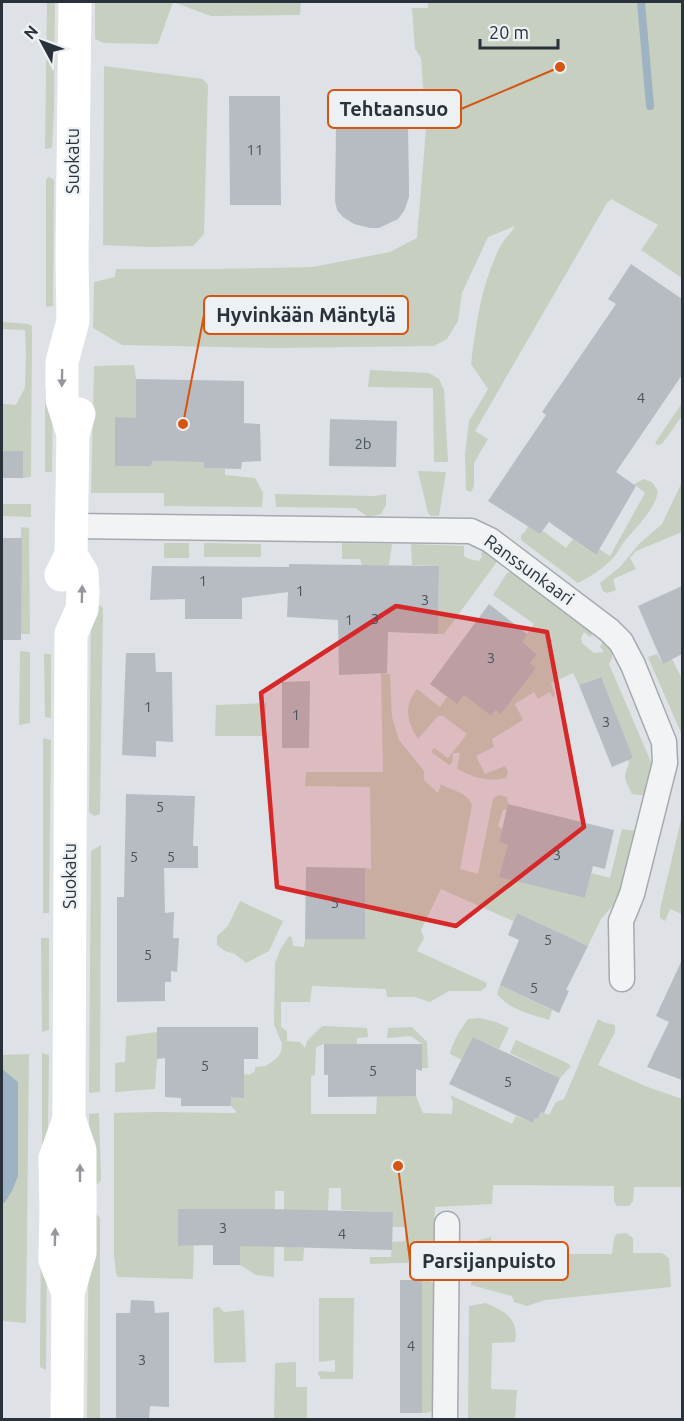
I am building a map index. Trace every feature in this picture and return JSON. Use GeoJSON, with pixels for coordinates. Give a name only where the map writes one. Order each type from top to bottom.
{"type":"FeatureCollection","features":[{"type":"Feature","properties":{"kind":"street","name":"Suokatu"},"geometry":{"type":"LineString","coordinates":[[67,1419],[68,1293],[80,1253],[80,1150],[69,1119],[71,634],[60,609],[60,576],[71,540],[73,434],[83,399],[84,362],[73,321],[75,2]]}},
{"type":"Feature","properties":{"kind":"street","name":"Ranssunkaari"},"geometry":{"type":"LineString","coordinates":[[71,540],[471,531],[490,540],[609,630],[621,642],[633,665],[664,742],[662,774],[632,894],[621,921],[622,979]]}},
{"type":"Feature","properties":{"kind":"street"},"geometry":{"type":"LineString","coordinates":[[445,1419],[447,1224]]}},
{"type":"Feature","properties":{"kind":"highlighted area"},"geometry":{"type":"Polygon","coordinates":[[[396,606],[547,632],[584,827],[456,926],[277,887],[261,693],[396,606]]]}},
{"type":"Feature","properties":{"kind":"green space"},"geometry":{"type":"Polygon","coordinates":[[[47,2],[55,2],[54,109],[52,148],[45,149],[47,2]]]}},
{"type":"Feature","properties":{"kind":"green space"},"geometry":{"type":"Polygon","coordinates":[[[95,2],[173,2],[158,44],[104,43],[95,39],[95,2]]]}},
{"type":"Feature","properties":{"kind":"green space"},"geometry":{"type":"Polygon","coordinates":[[[173,2],[301,2],[300,15],[211,16],[173,2]]]}},
{"type":"Feature","properties":{"kind":"green space"},"geometry":{"type":"Polygon","coordinates":[[[428,2],[682,2],[682,278],[641,250],[658,225],[611,199],[475,431],[488,439],[474,463],[474,486],[471,492],[466,490],[465,454],[469,421],[488,389],[471,364],[475,333],[494,259],[515,226],[488,237],[462,293],[458,321],[447,339],[434,346],[273,348],[122,345],[93,328],[94,282],[115,277],[116,269],[313,267],[390,252],[417,238],[426,128],[421,58],[415,49],[412,8],[428,8],[428,2]]]}},
{"type":"Feature","properties":{"kind":"green space"},"geometry":{"type":"Polygon","coordinates":[[[104,66],[203,79],[208,85],[204,234],[193,246],[103,245],[104,66]]]}},
{"type":"Feature","properties":{"kind":"green space"},"geometry":{"type":"Polygon","coordinates":[[[49,177],[54,180],[53,306],[46,307],[46,179],[49,177]]]}},
{"type":"Feature","properties":{"kind":"green space"},"geometry":{"type":"Polygon","coordinates":[[[2,322],[32,326],[31,477],[23,478],[23,451],[2,451],[2,404],[16,405],[25,388],[26,354],[25,330],[2,329],[2,322]]]}},
{"type":"Feature","properties":{"kind":"green space"},"geometry":{"type":"Polygon","coordinates":[[[134,365],[136,418],[115,418],[115,466],[151,466],[153,461],[204,462],[204,468],[225,469],[225,475],[255,478],[263,493],[262,507],[164,506],[164,493],[91,493],[94,366],[134,365]]]}},
{"type":"Feature","properties":{"kind":"green space"},"geometry":{"type":"Polygon","coordinates":[[[370,370],[429,373],[439,379],[444,390],[448,462],[434,462],[433,388],[368,387],[370,370]]]}},
{"type":"Feature","properties":{"kind":"green space"},"geometry":{"type":"Polygon","coordinates":[[[45,388],[53,389],[52,472],[45,472],[45,388]]]}},
{"type":"Feature","properties":{"kind":"green space"},"geometry":{"type":"Polygon","coordinates":[[[682,403],[682,416],[662,444],[657,445],[655,443],[682,403]]]}},
{"type":"Feature","properties":{"kind":"green space"},"geometry":{"type":"Polygon","coordinates":[[[418,471],[446,472],[439,516],[431,516],[428,513],[418,471]]]}},
{"type":"Feature","properties":{"kind":"green space"},"geometry":{"type":"Polygon","coordinates":[[[644,479],[652,482],[658,491],[649,512],[609,562],[578,583],[521,540],[521,535],[528,526],[540,534],[543,531],[566,548],[573,539],[595,555],[599,549],[610,556],[645,493],[634,484],[644,479]]]}},
{"type":"Feature","properties":{"kind":"green space"},"geometry":{"type":"Polygon","coordinates":[[[682,482],[682,532],[636,551],[630,558],[636,569],[613,579],[616,590],[607,593],[603,591],[600,583],[620,567],[639,544],[662,524],[682,482]]]}},
{"type":"Feature","properties":{"kind":"green space"},"geometry":{"type":"Polygon","coordinates":[[[275,494],[375,496],[386,494],[386,505],[381,514],[368,517],[356,508],[276,507],[275,494]]]}},
{"type":"Feature","properties":{"kind":"green space"},"geometry":{"type":"Polygon","coordinates":[[[2,504],[31,504],[31,517],[2,516],[2,504]]]}},
{"type":"Feature","properties":{"kind":"green space"},"geometry":{"type":"Polygon","coordinates":[[[21,527],[29,528],[30,634],[21,634],[21,527]]]}},
{"type":"Feature","properties":{"kind":"green space"},"geometry":{"type":"Polygon","coordinates":[[[164,543],[189,543],[189,558],[164,558],[164,543]]]}},
{"type":"Feature","properties":{"kind":"green space"},"geometry":{"type":"Polygon","coordinates":[[[204,543],[261,544],[261,557],[204,557],[204,543]]]}},
{"type":"Feature","properties":{"kind":"green space"},"geometry":{"type":"Polygon","coordinates":[[[342,543],[392,544],[389,565],[362,565],[360,559],[342,559],[342,543]]]}},
{"type":"Feature","properties":{"kind":"green space"},"geometry":{"type":"Polygon","coordinates":[[[411,544],[464,546],[464,556],[479,561],[484,549],[499,559],[444,634],[438,634],[439,566],[412,565],[411,544]]]}},
{"type":"Feature","properties":{"kind":"green space"},"geometry":{"type":"Polygon","coordinates":[[[513,571],[595,632],[590,637],[584,632],[581,638],[582,643],[594,653],[604,652],[600,647],[604,639],[611,650],[612,658],[609,664],[654,769],[647,796],[632,794],[627,783],[625,776],[628,760],[633,758],[600,677],[579,685],[573,673],[551,683],[555,694],[553,698],[550,692],[538,699],[534,692],[515,704],[523,720],[492,739],[494,747],[476,756],[485,774],[505,766],[508,772],[506,778],[492,780],[475,777],[457,769],[460,753],[453,753],[452,763],[449,765],[431,752],[434,748],[448,758],[467,734],[443,716],[438,716],[418,739],[408,714],[410,702],[417,689],[440,707],[447,697],[457,704],[464,695],[491,716],[496,710],[501,714],[536,668],[530,663],[537,653],[521,642],[534,624],[493,595],[507,573],[513,571]]]}},
{"type":"Feature","properties":{"kind":"green space"},"geometry":{"type":"Polygon","coordinates":[[[91,600],[103,608],[100,814],[94,816],[89,812],[91,600]]]}},
{"type":"Feature","properties":{"kind":"green space"},"geometry":{"type":"Polygon","coordinates":[[[20,651],[30,652],[30,723],[19,725],[20,651]]]}},
{"type":"Feature","properties":{"kind":"green space"},"geometry":{"type":"Polygon","coordinates":[[[44,654],[51,654],[51,718],[45,717],[44,654]]]}},
{"type":"Feature","properties":{"kind":"green space"},"geometry":{"type":"Polygon","coordinates":[[[657,654],[663,664],[672,659],[682,679],[682,735],[648,657],[657,654]]]}},
{"type":"Feature","properties":{"kind":"green space"},"geometry":{"type":"Polygon","coordinates":[[[381,673],[390,674],[392,717],[399,740],[424,771],[424,780],[438,793],[441,784],[459,792],[467,797],[472,805],[460,869],[478,874],[493,799],[498,795],[507,797],[508,804],[507,809],[503,810],[498,826],[502,829],[499,842],[508,845],[500,877],[585,898],[591,873],[610,878],[622,829],[636,831],[621,892],[601,919],[588,946],[517,913],[513,921],[441,889],[421,930],[424,938],[417,951],[487,983],[481,991],[449,991],[430,1002],[415,997],[387,997],[386,989],[312,986],[310,1002],[281,1002],[281,1027],[287,1031],[287,1041],[300,1042],[305,1048],[307,1041],[322,1026],[367,1028],[368,1037],[357,1038],[357,1044],[324,1044],[316,1047],[315,1075],[311,1076],[311,1114],[376,1114],[377,1096],[416,1096],[423,1113],[452,1114],[453,1102],[450,1095],[512,1124],[516,1116],[533,1123],[541,1112],[549,1115],[556,1102],[564,1099],[598,1019],[615,1025],[615,1032],[598,1065],[645,1086],[682,1099],[682,1187],[634,1187],[633,1201],[629,1206],[617,1206],[614,1202],[614,1186],[493,1185],[492,1204],[435,1207],[433,1262],[370,1264],[370,1257],[391,1257],[392,1242],[405,1241],[405,1227],[392,1227],[393,1212],[341,1210],[341,1188],[329,1188],[328,1211],[291,1247],[304,1248],[303,1261],[284,1261],[284,1191],[275,1191],[274,1277],[256,1275],[240,1265],[240,1246],[268,1210],[178,1246],[194,1246],[193,1279],[118,1277],[114,1255],[114,1113],[235,1113],[236,1111],[231,1106],[231,1097],[244,1097],[244,1074],[249,1075],[255,1071],[255,1067],[266,1066],[281,1052],[282,1044],[274,1024],[275,963],[289,936],[292,938],[293,946],[304,947],[305,939],[365,939],[365,868],[371,869],[370,787],[305,786],[306,772],[383,772],[381,673]]]}},
{"type":"Feature","properties":{"kind":"green space"},"geometry":{"type":"Polygon","coordinates":[[[266,703],[266,736],[215,736],[216,705],[266,703]]]}},
{"type":"Feature","properties":{"kind":"green space"},"geometry":{"type":"Polygon","coordinates":[[[43,738],[51,740],[49,913],[43,913],[43,738]]]}},
{"type":"Feature","properties":{"kind":"green space"},"geometry":{"type":"Polygon","coordinates":[[[682,816],[682,914],[670,909],[665,921],[660,918],[660,909],[682,816]]]}},
{"type":"Feature","properties":{"kind":"green space"},"geometry":{"type":"Polygon","coordinates":[[[101,845],[100,1092],[89,1093],[91,851],[101,845]]]}},
{"type":"Feature","properties":{"kind":"green space"},"geometry":{"type":"Polygon","coordinates":[[[240,901],[283,921],[269,951],[246,963],[235,954],[217,945],[217,936],[228,926],[240,901]]]}},
{"type":"Feature","properties":{"kind":"green space"},"geometry":{"type":"Polygon","coordinates":[[[41,938],[49,938],[49,1030],[42,1032],[41,938]]]}},
{"type":"Feature","properties":{"kind":"green space"},"geometry":{"type":"Polygon","coordinates":[[[500,985],[552,1010],[549,1020],[508,1004],[497,994],[500,985]]]}},
{"type":"Feature","properties":{"kind":"green space"},"geometry":{"type":"Polygon","coordinates":[[[480,1018],[509,1028],[499,1049],[473,1037],[462,1060],[450,1054],[457,1036],[468,1019],[480,1018]]]}},
{"type":"Feature","properties":{"kind":"green space"},"geometry":{"type":"Polygon","coordinates":[[[412,1027],[427,1042],[428,1068],[422,1068],[422,1044],[411,1036],[387,1038],[388,1028],[412,1027]]]}},
{"type":"Feature","properties":{"kind":"green space"},"geometry":{"type":"Polygon","coordinates":[[[157,1032],[155,1089],[115,1092],[115,1063],[125,1062],[126,1036],[157,1032]]]}},
{"type":"Feature","properties":{"kind":"green space"},"geometry":{"type":"Polygon","coordinates":[[[516,1040],[571,1066],[560,1078],[510,1053],[516,1040]]]}},
{"type":"Feature","properties":{"kind":"green space"},"geometry":{"type":"Polygon","coordinates":[[[42,1053],[49,1055],[47,1199],[42,1194],[42,1053]]]}},
{"type":"Feature","properties":{"kind":"green space"},"geometry":{"type":"Polygon","coordinates":[[[29,1054],[26,1323],[2,1321],[2,1055],[29,1054]]]}},
{"type":"Feature","properties":{"kind":"green space"},"geometry":{"type":"Polygon","coordinates":[[[99,1113],[101,1179],[99,1183],[89,1187],[89,1114],[99,1113]]]}},
{"type":"Feature","properties":{"kind":"green space"},"geometry":{"type":"Polygon","coordinates":[[[89,1210],[94,1211],[100,1218],[100,1419],[87,1420],[89,1210]]]}},
{"type":"Feature","properties":{"kind":"green space"},"geometry":{"type":"Polygon","coordinates":[[[47,1226],[46,1370],[40,1367],[41,1230],[47,1226]]]}},
{"type":"Feature","properties":{"kind":"green space"},"geometry":{"type":"Polygon","coordinates":[[[626,1233],[633,1238],[633,1253],[662,1253],[669,1258],[671,1287],[545,1300],[527,1306],[514,1302],[512,1296],[471,1285],[479,1240],[491,1237],[492,1254],[612,1254],[616,1234],[626,1233]]]}},
{"type":"Feature","properties":{"kind":"green space"},"geometry":{"type":"Polygon","coordinates":[[[427,1279],[433,1283],[433,1410],[422,1413],[422,1280],[427,1279]]]}},
{"type":"Feature","properties":{"kind":"green space"},"geometry":{"type":"Polygon","coordinates":[[[319,1298],[354,1298],[353,1379],[321,1379],[318,1374],[319,1371],[335,1372],[335,1360],[319,1362],[319,1298]]]}},
{"type":"Feature","properties":{"kind":"green space"},"geometry":{"type":"Polygon","coordinates":[[[486,1303],[510,1317],[515,1327],[515,1342],[492,1343],[491,1389],[517,1390],[515,1419],[468,1419],[469,1306],[486,1303]]]}},
{"type":"Feature","properties":{"kind":"green space"},"geometry":{"type":"Polygon","coordinates":[[[219,1307],[224,1312],[244,1310],[246,1362],[214,1363],[213,1308],[219,1307]]]}},
{"type":"Feature","properties":{"kind":"green space"},"geometry":{"type":"Polygon","coordinates":[[[296,1362],[296,1387],[307,1387],[307,1419],[274,1419],[275,1363],[296,1362]]]}},
{"type":"Feature","properties":{"kind":"water"},"geometry":{"type":"Polygon","coordinates":[[[2,1069],[18,1082],[18,1176],[12,1191],[2,1204],[2,1069]]]}},
{"type":"Feature","properties":{"kind":"building"},"geometry":{"type":"Polygon","coordinates":[[[371,94],[393,102],[404,111],[408,126],[409,197],[398,219],[379,228],[354,224],[337,210],[335,201],[338,116],[352,100],[371,94]]]}},
{"type":"Feature","properties":{"kind":"building"},"geometry":{"type":"Polygon","coordinates":[[[229,96],[280,96],[281,205],[230,205],[229,96]]]}},
{"type":"Feature","properties":{"kind":"building"},"geometry":{"type":"Polygon","coordinates":[[[631,264],[682,299],[682,375],[616,472],[636,486],[596,555],[549,522],[540,534],[488,501],[546,415],[542,412],[616,304],[608,299],[631,264]]]}},
{"type":"Feature","properties":{"kind":"building"},"geometry":{"type":"Polygon","coordinates":[[[136,379],[244,381],[244,423],[260,424],[261,461],[242,462],[241,469],[204,468],[204,462],[153,461],[151,466],[115,466],[115,417],[136,418],[136,379]]]}},
{"type":"Feature","properties":{"kind":"building"},"geometry":{"type":"Polygon","coordinates":[[[330,419],[397,421],[396,467],[329,466],[330,419]]]}},
{"type":"Feature","properties":{"kind":"building"},"geometry":{"type":"Polygon","coordinates":[[[2,451],[23,451],[23,478],[2,478],[2,451]]]}},
{"type":"Feature","properties":{"kind":"building"},"geometry":{"type":"Polygon","coordinates":[[[2,538],[22,538],[21,640],[2,640],[2,538]]]}},
{"type":"Feature","properties":{"kind":"building"},"geometry":{"type":"Polygon","coordinates":[[[289,564],[439,566],[438,634],[388,632],[387,673],[339,675],[338,620],[287,617],[288,592],[242,598],[242,619],[185,619],[185,599],[150,600],[152,566],[289,567],[289,564]]]}},
{"type":"Feature","properties":{"kind":"building"},"geometry":{"type":"Polygon","coordinates":[[[682,586],[682,654],[663,664],[638,606],[682,586]]]}},
{"type":"Feature","properties":{"kind":"building"},"geometry":{"type":"Polygon","coordinates":[[[489,604],[527,634],[522,642],[537,654],[530,663],[536,668],[501,714],[496,710],[491,716],[464,695],[457,704],[430,684],[489,604]]]}},
{"type":"Feature","properties":{"kind":"building"},"geometry":{"type":"Polygon","coordinates":[[[126,653],[155,653],[156,672],[172,672],[173,742],[156,741],[156,757],[122,755],[126,653]]]}},
{"type":"Feature","properties":{"kind":"building"},"geometry":{"type":"Polygon","coordinates":[[[601,677],[633,758],[612,767],[579,685],[601,677]]]}},
{"type":"Feature","properties":{"kind":"building"},"geometry":{"type":"Polygon","coordinates":[[[310,681],[309,748],[282,748],[282,682],[310,681]]]}},
{"type":"Feature","properties":{"kind":"building"},"geometry":{"type":"Polygon","coordinates":[[[126,794],[195,796],[193,846],[198,846],[198,868],[164,868],[165,913],[174,912],[173,938],[179,938],[177,972],[171,971],[171,982],[165,982],[165,1001],[117,1002],[117,897],[124,897],[126,794]]]}},
{"type":"Feature","properties":{"kind":"building"},"geometry":{"type":"Polygon","coordinates":[[[508,804],[614,830],[605,869],[593,866],[585,898],[499,877],[508,845],[499,842],[508,804]]]}},
{"type":"Feature","properties":{"kind":"building"},"geometry":{"type":"Polygon","coordinates":[[[306,867],[365,868],[365,939],[305,939],[306,867]]]}},
{"type":"Feature","properties":{"kind":"building"},"geometry":{"type":"Polygon","coordinates":[[[517,913],[588,946],[566,990],[569,991],[559,1013],[500,985],[519,940],[508,935],[517,913]]]}},
{"type":"Feature","properties":{"kind":"building"},"geometry":{"type":"Polygon","coordinates":[[[682,960],[682,1080],[647,1067],[669,1022],[656,1016],[682,960]]]}},
{"type":"Feature","properties":{"kind":"building"},"geometry":{"type":"Polygon","coordinates":[[[157,1027],[258,1027],[258,1059],[244,1059],[244,1098],[231,1097],[231,1106],[181,1106],[181,1098],[165,1097],[165,1058],[157,1059],[157,1027]]]}},
{"type":"Feature","properties":{"kind":"building"},"geometry":{"type":"Polygon","coordinates":[[[473,1037],[560,1078],[544,1113],[541,1112],[533,1123],[449,1084],[473,1037]]]}},
{"type":"Feature","properties":{"kind":"building"},"geometry":{"type":"Polygon","coordinates":[[[324,1044],[422,1044],[422,1071],[416,1069],[416,1096],[328,1097],[328,1075],[324,1075],[324,1044]]]}},
{"type":"Feature","properties":{"kind":"building"},"geometry":{"type":"Polygon","coordinates":[[[178,1209],[393,1212],[392,1250],[240,1246],[240,1265],[213,1265],[213,1245],[178,1246],[178,1209]]]}},
{"type":"Feature","properties":{"kind":"building"},"geometry":{"type":"Polygon","coordinates":[[[400,1280],[422,1280],[422,1413],[400,1413],[400,1280]]]}},
{"type":"Feature","properties":{"kind":"building"},"geometry":{"type":"Polygon","coordinates":[[[131,1300],[154,1301],[155,1313],[169,1312],[169,1407],[150,1406],[149,1419],[116,1419],[116,1313],[130,1313],[131,1300]]]}},
{"type":"Feature","properties":{"kind":"waterway"},"geometry":{"type":"LineString","coordinates":[[641,2],[650,106]]}},
{"type":"Feature","properties":{"kind":"place","name":"Tehtaansuo"},"geometry":{"type":"Point","coordinates":[560,67]}},
{"type":"Feature","properties":{"kind":"place","name":"Hyvinkään Mäntylä"},"geometry":{"type":"Point","coordinates":[183,424]}},
{"type":"Feature","properties":{"kind":"place","name":"Parsijanpuisto"},"geometry":{"type":"Point","coordinates":[398,1166]}}]}
